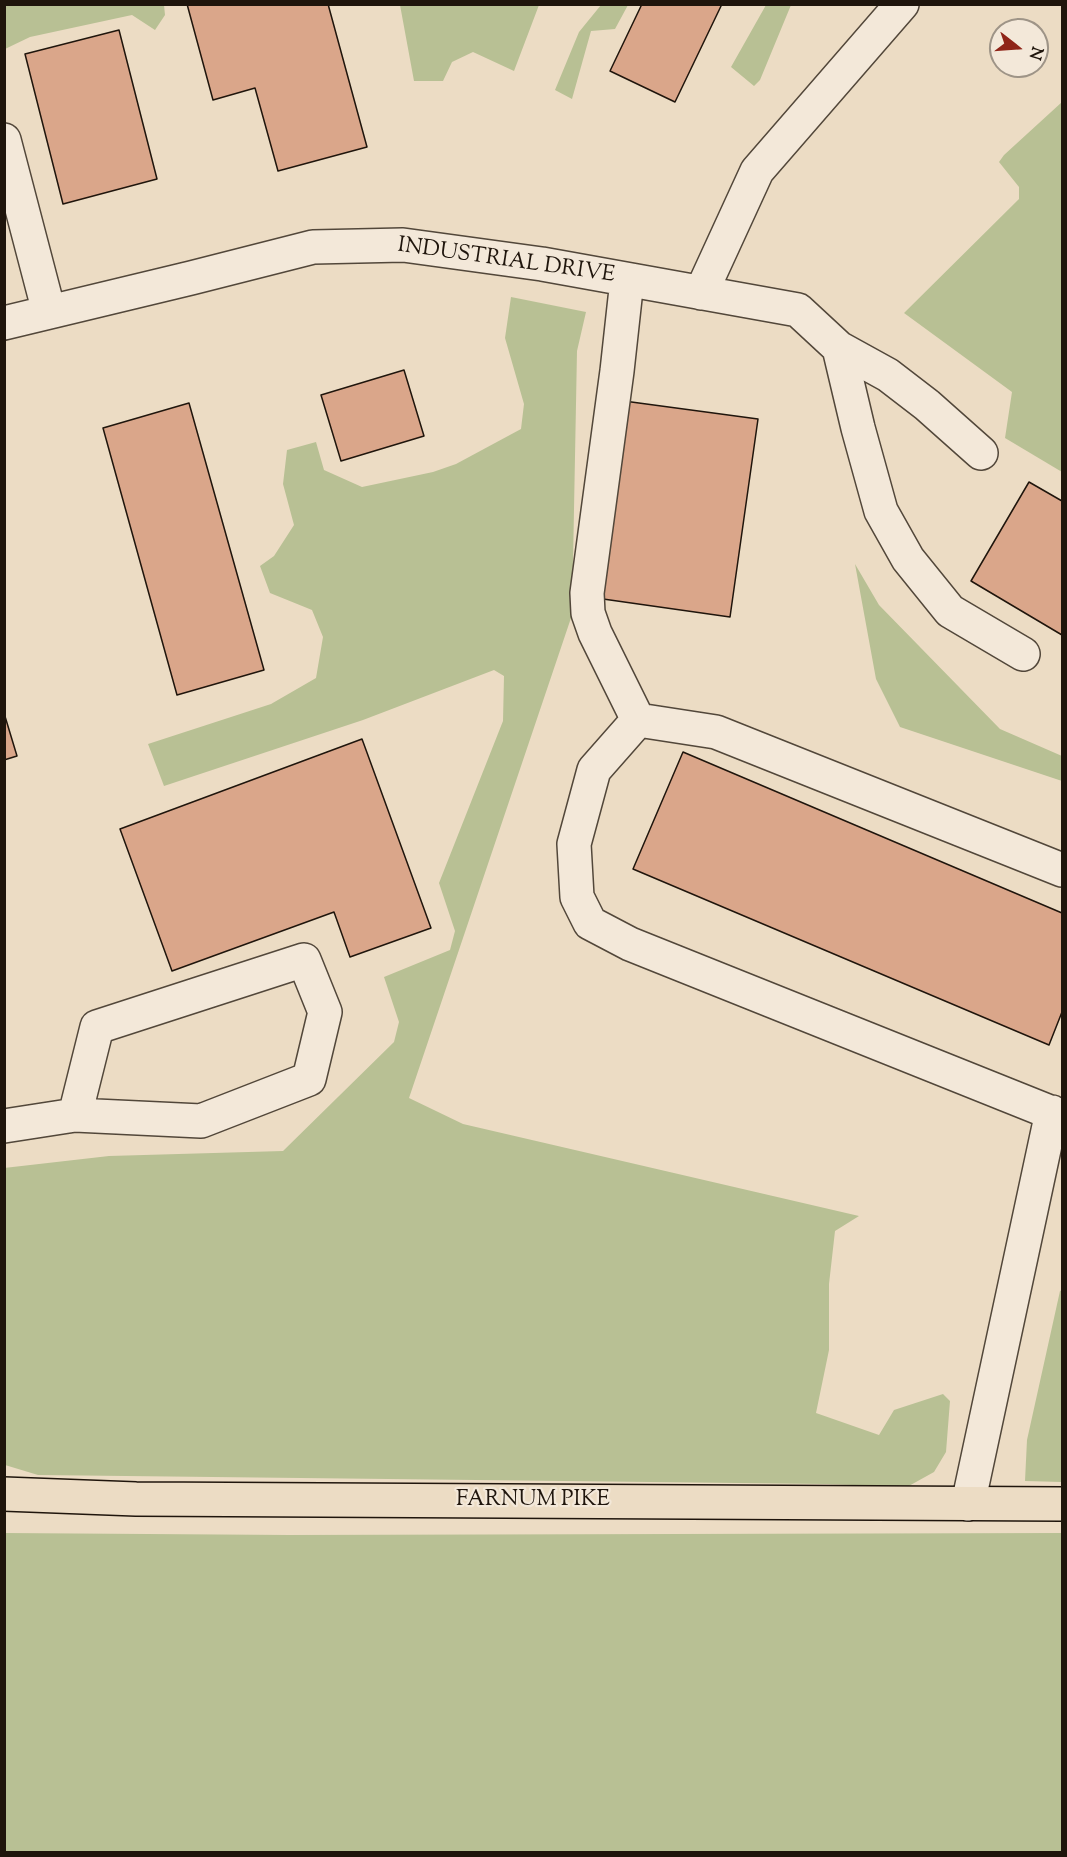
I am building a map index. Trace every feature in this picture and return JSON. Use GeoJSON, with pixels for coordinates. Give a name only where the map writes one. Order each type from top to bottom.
{"type":"FeatureCollection","features":[{"type":"Feature","properties":{"kind":"main road","name":"FARNUM PIKE"},"geometry":{"type":"LineString","coordinates":[[4,1494],[136,1499],[1062,1504]]}},
{"type":"Feature","properties":{"kind":"street"},"geometry":{"type":"LineString","coordinates":[[701,293],[758,171],[902,4]]}},
{"type":"Feature","properties":{"kind":"street"},"geometry":{"type":"LineString","coordinates":[[4,140],[49,312]]}},
{"type":"Feature","properties":{"kind":"street","name":"INDUSTRIAL DRIVE"},"geometry":{"type":"LineString","coordinates":[[4,323],[313,247],[403,245],[542,264],[798,310],[839,348]]}},
{"type":"Feature","properties":{"kind":"street"},"geometry":{"type":"LineString","coordinates":[[627,280],[617,371],[586,593],[588,613],[595,633],[638,720]]}},
{"type":"Feature","properties":{"kind":"street"},"geometry":{"type":"LineString","coordinates":[[839,348],[888,375],[927,405],[981,453]]}},
{"type":"Feature","properties":{"kind":"street"},"geometry":{"type":"LineString","coordinates":[[839,348],[881,511],[908,559],[950,611],[1023,654]]}},
{"type":"Feature","properties":{"kind":"street"},"geometry":{"type":"LineString","coordinates":[[638,720],[716,732],[1062,870]]}},
{"type":"Feature","properties":{"kind":"street"},"geometry":{"type":"LineString","coordinates":[[638,720],[594,770],[574,844],[577,897],[590,922],[630,944],[1057,1114],[968,1504]]}},
{"type":"Feature","properties":{"kind":"street"},"geometry":{"type":"LineString","coordinates":[[4,1126],[75,1115],[201,1121],[309,1079],[325,1012],[304,960],[97,1027],[75,1115]]}},
{"type":"Feature","properties":{"kind":"green space"},"geometry":{"type":"Polygon","coordinates":[[[400,4],[539,5],[514,71],[473,52],[452,62],[443,81],[414,81],[400,4]]]}},
{"type":"Feature","properties":{"kind":"green space"},"geometry":{"type":"Polygon","coordinates":[[[4,5],[164,5],[165,15],[155,30],[132,15],[30,37],[5,49],[4,5]]]}},
{"type":"Feature","properties":{"kind":"green space"},"geometry":{"type":"Polygon","coordinates":[[[601,5],[628,5],[615,29],[591,31],[572,99],[555,90],[579,32],[601,5]]]}},
{"type":"Feature","properties":{"kind":"green space"},"geometry":{"type":"Polygon","coordinates":[[[766,5],[791,5],[760,80],[754,86],[731,67],[766,5]]]}},
{"type":"Feature","properties":{"kind":"green space"},"geometry":{"type":"Polygon","coordinates":[[[1062,102],[1062,472],[1005,438],[1012,392],[904,313],[1019,199],[1019,187],[999,162],[1062,102]]]}},
{"type":"Feature","properties":{"kind":"green space"},"geometry":{"type":"Polygon","coordinates":[[[511,297],[586,312],[577,351],[572,615],[409,1098],[463,1124],[859,1216],[835,1231],[829,1284],[829,1350],[816,1413],[879,1435],[894,1410],[943,1394],[950,1401],[946,1452],[934,1472],[907,1487],[826,1484],[38,1475],[5,1465],[4,1168],[109,1156],[283,1151],[394,1042],[399,1022],[384,977],[450,950],[455,931],[439,883],[503,721],[504,676],[494,670],[363,720],[164,786],[148,744],[271,704],[316,678],[323,637],[312,610],[270,593],[260,566],[274,556],[294,525],[283,484],[287,450],[316,442],[324,470],[362,487],[433,472],[456,464],[521,429],[524,404],[505,338],[511,297]]]}},
{"type":"Feature","properties":{"kind":"green space"},"geometry":{"type":"Polygon","coordinates":[[[855,564],[879,605],[1000,729],[1062,756],[1062,781],[900,727],[876,679],[855,564]]]}},
{"type":"Feature","properties":{"kind":"green space"},"geometry":{"type":"Polygon","coordinates":[[[1062,1290],[1062,1482],[1025,1481],[1027,1440],[1062,1290]]]}},
{"type":"Feature","properties":{"kind":"green space"},"geometry":{"type":"Polygon","coordinates":[[[4,1533],[290,1535],[1062,1533],[1062,1852],[5,1852],[4,1533]]]}},
{"type":"Feature","properties":{"kind":"building"},"geometry":{"type":"Polygon","coordinates":[[[187,4],[328,4],[367,147],[278,171],[255,88],[213,100],[187,4]]]}},
{"type":"Feature","properties":{"kind":"building"},"geometry":{"type":"Polygon","coordinates":[[[642,4],[722,4],[675,102],[610,71],[642,4]]]}},
{"type":"Feature","properties":{"kind":"building"},"geometry":{"type":"Polygon","coordinates":[[[119,30],[157,179],[63,204],[25,54],[119,30]]]}},
{"type":"Feature","properties":{"kind":"building"},"geometry":{"type":"Polygon","coordinates":[[[404,370],[424,436],[341,461],[321,395],[404,370]]]}},
{"type":"Feature","properties":{"kind":"building"},"geometry":{"type":"Polygon","coordinates":[[[624,401],[758,419],[730,617],[596,598],[624,401]]]}},
{"type":"Feature","properties":{"kind":"building"},"geometry":{"type":"Polygon","coordinates":[[[189,403],[264,670],[177,695],[103,428],[189,403]]]}},
{"type":"Feature","properties":{"kind":"building"},"geometry":{"type":"Polygon","coordinates":[[[1029,482],[1062,501],[1062,635],[971,581],[1029,482]]]}},
{"type":"Feature","properties":{"kind":"building"},"geometry":{"type":"Polygon","coordinates":[[[4,713],[17,756],[4,760],[4,713]]]}},
{"type":"Feature","properties":{"kind":"building"},"geometry":{"type":"Polygon","coordinates":[[[362,739],[431,928],[350,957],[334,912],[172,971],[120,829],[362,739]]]}},
{"type":"Feature","properties":{"kind":"building"},"geometry":{"type":"Polygon","coordinates":[[[683,752],[1062,913],[1062,1012],[1049,1045],[633,869],[683,752]]]}}]}
